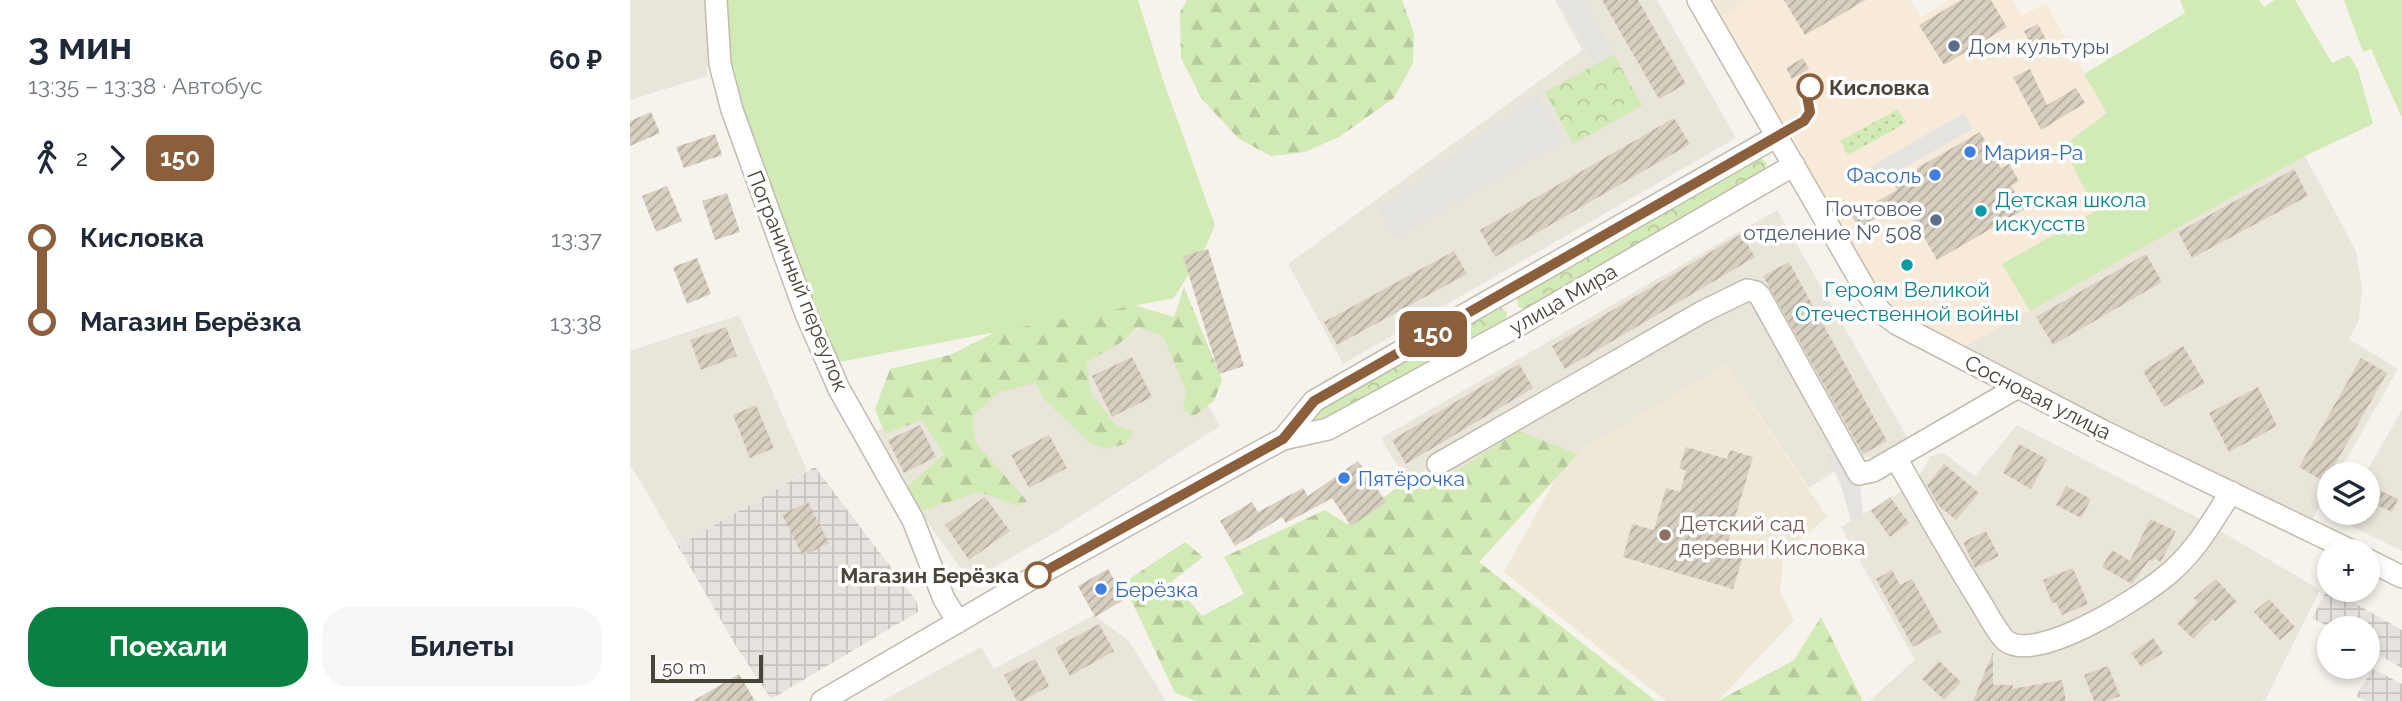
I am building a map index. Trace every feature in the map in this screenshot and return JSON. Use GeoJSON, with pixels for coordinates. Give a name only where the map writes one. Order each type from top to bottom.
{"type":"FeatureCollection","features":[{"type":"Feature","properties":{"kind":"street","name":"Пограничный переулок"},"geometry":{"type":"LineString","coordinates":[[716,0],[720,64],[732,110],[806,314],[846,401],[913,520],[944,598],[958,622]]}},
{"type":"Feature","properties":{"kind":"street","name":"Сосновая улица"},"geometry":{"type":"LineString","coordinates":[[1698,0],[1868,294],[1881,312],[1896,324],[2018,387],[2327,539]]}},
{"type":"Feature","properties":{"kind":"street","name":"улица Мира"},"geometry":{"type":"LineString","coordinates":[[1283,439],[1314,401],[1777,136]]}},
{"type":"Feature","properties":{"kind":"street","name":"улица Мира"},"geometry":{"type":"LineString","coordinates":[[1283,439],[1328,429],[1521,324],[1794,165]]}},
{"type":"Feature","properties":{"kind":"street"},"geometry":{"type":"LineString","coordinates":[[1438,464],[1702,312],[1748,290],[1760,296],[1859,474],[1873,471],[2018,387]]}},
{"type":"Feature","properties":{"kind":"street"},"geometry":{"type":"LineString","coordinates":[[1505,293],[1521,324]]}},
{"type":"Feature","properties":{"kind":"street"},"geometry":{"type":"LineString","coordinates":[[822,701],[1283,439]]}},
{"type":"Feature","properties":{"kind":"street"},"geometry":{"type":"LineString","coordinates":[[1896,458],[1943,542],[1990,617],[2006,640],[2021,646],[2039,644],[2083,627],[2142,596],[2176,568],[2208,529],[2231,492]]}},
{"type":"Feature","properties":{"kind":"street"},"geometry":{"type":"LineString","coordinates":[[2380,566],[2402,577]]}},
{"type":"Feature","properties":{"kind":"shaded area"},"geometry":{"type":"Polygon","coordinates":[[[630,0],[709,0],[707,76],[630,100],[630,0]]]}},
{"type":"Feature","properties":{"kind":"shaded area"},"geometry":{"type":"Polygon","coordinates":[[[1555,0],[1657,0],[1736,138],[1343,364],[1288,264],[1582,50],[1555,0]]]}},
{"type":"Feature","properties":{"kind":"shaded area"},"geometry":{"type":"Polygon","coordinates":[[[1559,0],[1583,0],[1614,54],[1595,64],[1559,0]]]}},
{"type":"Feature","properties":{"kind":"shaded area"},"geometry":{"type":"Polygon","coordinates":[[[1709,0],[1750,0],[1719,17],[1709,0]]]}},
{"type":"Feature","properties":{"kind":"shaded area"},"geometry":{"type":"Polygon","coordinates":[[[1750,0],[1910,0],[1921,17],[1949,0],[2012,0],[2022,16],[2046,3],[2107,114],[2063,146],[2097,211],[2002,264],[2030,311],[1965,346],[1915,324],[1884,306],[1804,164],[1806,160],[1787,126],[1780,125],[1719,17],[1750,0]]]}},
{"type":"Feature","properties":{"kind":"shaded area"},"geometry":{"type":"Polygon","coordinates":[[[1537,94],[1565,140],[1395,238],[1379,209],[1537,94]]]}},
{"type":"Feature","properties":{"kind":"shaded area"},"geometry":{"type":"Polygon","coordinates":[[[1964,113],[1973,129],[1874,185],[1865,170],[1964,113]]]}},
{"type":"Feature","properties":{"kind":"shaded area"},"geometry":{"type":"Polygon","coordinates":[[[2305,156],[2356,251],[2362,287],[2359,320],[2349,339],[2398,369],[2345,462],[2317,462],[2317,511],[2312,520],[2110,424],[1965,346],[2305,156]]]}},
{"type":"Feature","properties":{"kind":"shaded area"},"geometry":{"type":"Polygon","coordinates":[[[1777,210],[1910,442],[1877,458],[1856,457],[1809,488],[1726,365],[1566,460],[1415,495],[1381,438],[1777,210]]]}},
{"type":"Feature","properties":{"kind":"shaded area"},"geometry":{"type":"Polygon","coordinates":[[[739,315],[807,471],[678,546],[630,464],[630,351],[739,315]]]}},
{"type":"Feature","properties":{"kind":"shaded area"},"geometry":{"type":"Polygon","coordinates":[[[1162,325],[1220,426],[1059,530],[970,581],[897,480],[873,432],[1113,333],[1162,325]]]}},
{"type":"Feature","properties":{"kind":"shaded area","name":"Детский сад деревни Кисловка"},"geometry":{"type":"Polygon","coordinates":[[[1726,365],[1827,517],[1784,553],[1780,591],[1794,620],[1718,701],[1666,701],[1504,572],[1566,460],[1726,365]]]}},
{"type":"Feature","properties":{"kind":"shaded area"},"geometry":{"type":"Polygon","coordinates":[[[2402,410],[2402,551],[2349,525],[2380,525],[2380,462],[2372,462],[2402,410]]]}},
{"type":"Feature","properties":{"kind":"shaded area"},"geometry":{"type":"Polygon","coordinates":[[[2017,425],[2202,520],[2317,588],[2317,596],[2266,699],[1869,701],[1915,660],[1841,527],[1914,484],[1931,456],[1943,453],[1975,476],[2017,425]]]}},
{"type":"Feature","properties":{"kind":"shaded area"},"geometry":{"type":"Polygon","coordinates":[[[1843,446],[1859,474],[1863,515],[1851,521],[1841,485],[1826,456],[1843,446]]]}},
{"type":"Feature","properties":{"kind":"shaded area"},"geometry":{"type":"Polygon","coordinates":[[[815,467],[917,602],[918,612],[771,699],[736,646],[678,546],[815,467]]]}},
{"type":"Feature","properties":{"kind":"shaded area"},"geometry":{"type":"Polygon","coordinates":[[[2321,602],[2353,602],[2377,616],[2317,616],[2317,621],[2312,618],[2321,602]]]}},
{"type":"Feature","properties":{"kind":"shaded area"},"geometry":{"type":"Polygon","coordinates":[[[1094,615],[1129,641],[1166,701],[882,701],[981,647],[994,669],[1094,615]]]}},
{"type":"Feature","properties":{"kind":"shaded area"},"geometry":{"type":"Polygon","coordinates":[[[2380,618],[2402,630],[2402,668],[2380,656],[2380,618]]]}},
{"type":"Feature","properties":{"kind":"shaded area"},"geometry":{"type":"Polygon","coordinates":[[[2380,673],[2402,684],[2402,701],[2366,701],[2356,696],[2367,679],[2380,679],[2380,673]]]}},
{"type":"Feature","properties":{"kind":"green space"},"geometry":{"type":"Polygon","coordinates":[[[727,0],[1138,0],[1162,77],[1215,225],[1206,246],[1174,298],[834,363],[734,95],[727,0]]]}},
{"type":"Feature","properties":{"kind":"green space"},"geometry":{"type":"Polygon","coordinates":[[[1187,0],[1402,0],[1414,33],[1413,63],[1394,98],[1339,137],[1305,152],[1271,156],[1239,139],[1202,99],[1181,58],[1180,12],[1187,0]]]}},
{"type":"Feature","properties":{"kind":"green space"},"geometry":{"type":"Polygon","coordinates":[[[2180,0],[2259,0],[2264,7],[2275,0],[2295,0],[2332,63],[2349,55],[2358,70],[2373,124],[2305,156],[2030,311],[2002,264],[2096,211],[2063,146],[2107,113],[2084,74],[2185,13],[2180,0]]]}},
{"type":"Feature","properties":{"kind":"green space"},"geometry":{"type":"Polygon","coordinates":[[[2344,0],[2402,0],[2402,118],[2371,49],[2363,52],[2344,0]]]}},
{"type":"Feature","properties":{"kind":"green space"},"geometry":{"type":"Polygon","coordinates":[[[1614,54],[1642,106],[1573,144],[1545,92],[1614,54]]]}},
{"type":"Feature","properties":{"kind":"green space"},"geometry":{"type":"Polygon","coordinates":[[[1898,109],[1906,123],[1848,155],[1840,141],[1898,109]]]}},
{"type":"Feature","properties":{"kind":"green space"},"geometry":{"type":"Polygon","coordinates":[[[1760,157],[1767,163],[1765,170],[1528,308],[1518,306],[1517,298],[1520,295],[1760,157]]]}},
{"type":"Feature","properties":{"kind":"green space"},"geometry":{"type":"Polygon","coordinates":[[[1184,287],[1222,380],[1214,401],[1193,417],[1183,410],[1186,390],[1163,336],[1138,327],[1120,343],[1086,363],[1091,393],[1116,425],[1134,431],[1126,444],[1104,449],[1087,441],[1043,398],[1036,383],[999,392],[973,416],[976,443],[1027,501],[1019,506],[979,492],[921,511],[902,491],[944,454],[922,420],[885,434],[875,409],[890,369],[950,355],[1017,321],[1117,300],[1174,317],[1184,287]]]}},
{"type":"Feature","properties":{"kind":"green space"},"geometry":{"type":"Polygon","coordinates":[[[1501,308],[1507,312],[1506,321],[1321,423],[1311,420],[1311,413],[1501,308]]]}},
{"type":"Feature","properties":{"kind":"green space"},"geometry":{"type":"Polygon","coordinates":[[[1518,431],[1578,454],[1479,562],[1656,701],[1196,701],[1175,693],[1123,583],[1185,542],[1203,557],[1172,581],[1202,616],[1244,594],[1224,557],[1325,510],[1347,524],[1409,479],[1455,472],[1518,431]]]}},
{"type":"Feature","properties":{"kind":"green space"},"geometry":{"type":"Polygon","coordinates":[[[1821,617],[1863,701],[1718,701],[1794,660],[1821,617]]]}},
{"type":"Feature","properties":{"kind":"building"},"geometry":{"type":"Polygon","coordinates":[[[1602,0],[1638,0],[1686,84],[1659,99],[1602,0]]]}},
{"type":"Feature","properties":{"kind":"building"},"geometry":{"type":"Polygon","coordinates":[[[1784,0],[1866,0],[1805,35],[1784,0]]]}},
{"type":"Feature","properties":{"kind":"building","name":"Дом культуры"},"geometry":{"type":"Polygon","coordinates":[[[1961,0],[1991,0],[2007,27],[1944,65],[1919,25],[1961,0]]]}},
{"type":"Feature","properties":{"kind":"building"},"geometry":{"type":"Polygon","coordinates":[[[2038,24],[2050,47],[2035,55],[2024,31],[2038,24]]]}},
{"type":"Feature","properties":{"kind":"building"},"geometry":{"type":"Polygon","coordinates":[[[1803,58],[1809,69],[1792,79],[1786,68],[1803,58]]]}},
{"type":"Feature","properties":{"kind":"building"},"geometry":{"type":"Polygon","coordinates":[[[2030,69],[2047,105],[2076,88],[2085,103],[2041,130],[2013,77],[2030,69]]]}},
{"type":"Feature","properties":{"kind":"building"},"geometry":{"type":"Polygon","coordinates":[[[651,112],[660,133],[630,146],[630,121],[651,112]]]}},
{"type":"Feature","properties":{"kind":"building"},"geometry":{"type":"Polygon","coordinates":[[[1674,118],[1690,144],[1495,257],[1480,230],[1674,118]]]}},
{"type":"Feature","properties":{"kind":"building"},"geometry":{"type":"Polygon","coordinates":[[[1980,132],[2001,168],[2009,164],[2019,181],[2011,186],[2025,209],[1937,260],[1904,202],[1859,228],[1852,216],[1897,190],[1893,182],[1980,132]]]}},
{"type":"Feature","properties":{"kind":"building"},"geometry":{"type":"Polygon","coordinates":[[[715,134],[722,155],[684,168],[676,147],[715,134]]]}},
{"type":"Feature","properties":{"kind":"building"},"geometry":{"type":"Polygon","coordinates":[[[2294,169],[2308,196],[2192,258],[2178,232],[2294,169]]]}},
{"type":"Feature","properties":{"kind":"building"},"geometry":{"type":"Polygon","coordinates":[[[667,186],[682,221],[656,232],[642,196],[667,186]]]}},
{"type":"Feature","properties":{"kind":"building"},"geometry":{"type":"Polygon","coordinates":[[[727,193],[740,232],[715,240],[702,201],[727,193]]]}},
{"type":"Feature","properties":{"kind":"building"},"geometry":{"type":"Polygon","coordinates":[[[1741,234],[1755,257],[1565,369],[1552,346],[1741,234]]]}},
{"type":"Feature","properties":{"kind":"building"},"geometry":{"type":"Polygon","coordinates":[[[1208,249],[1244,366],[1219,374],[1183,256],[1208,249]]]}},
{"type":"Feature","properties":{"kind":"building"},"geometry":{"type":"Polygon","coordinates":[[[1454,251],[1467,274],[1337,345],[1324,322],[1454,251]]]}},
{"type":"Feature","properties":{"kind":"building"},"geometry":{"type":"Polygon","coordinates":[[[2146,254],[2162,282],[2053,345],[2036,317],[2146,254]]]}},
{"type":"Feature","properties":{"kind":"building"},"geometry":{"type":"Polygon","coordinates":[[[697,258],[711,294],[687,304],[673,267],[697,258]]]}},
{"type":"Feature","properties":{"kind":"building"},"geometry":{"type":"Polygon","coordinates":[[[1789,262],[1887,441],[1863,454],[1763,276],[1789,262]]]}},
{"type":"Feature","properties":{"kind":"building"},"geometry":{"type":"Polygon","coordinates":[[[726,327],[737,356],[701,370],[690,340],[726,327]]]}},
{"type":"Feature","properties":{"kind":"building"},"geometry":{"type":"Polygon","coordinates":[[[2183,346],[2205,383],[2164,407],[2143,371],[2183,346]]]}},
{"type":"Feature","properties":{"kind":"building"},"geometry":{"type":"Polygon","coordinates":[[[1132,357],[1152,397],[1112,417],[1092,376],[1132,357]]]}},
{"type":"Feature","properties":{"kind":"building"},"geometry":{"type":"Polygon","coordinates":[[[2361,358],[2387,373],[2336,462],[2317,462],[2317,477],[2299,467],[2361,358]]]}},
{"type":"Feature","properties":{"kind":"building"},"geometry":{"type":"Polygon","coordinates":[[[1519,364],[1533,388],[1406,464],[1392,440],[1519,364]]]}},
{"type":"Feature","properties":{"kind":"building"},"geometry":{"type":"Polygon","coordinates":[[[2258,387],[2277,426],[2229,452],[2209,413],[2258,387]]]}},
{"type":"Feature","properties":{"kind":"building"},"geometry":{"type":"Polygon","coordinates":[[[756,405],[774,448],[750,458],[733,415],[756,405]]]}},
{"type":"Feature","properties":{"kind":"building"},"geometry":{"type":"Polygon","coordinates":[[[920,425],[936,457],[904,473],[888,440],[920,425]]]}},
{"type":"Feature","properties":{"kind":"building"},"geometry":{"type":"Polygon","coordinates":[[[1049,435],[1067,468],[1029,488],[1011,455],[1049,435]]]}},
{"type":"Feature","properties":{"kind":"building"},"geometry":{"type":"Polygon","coordinates":[[[2019,444],[2047,459],[2031,489],[2003,473],[2019,444]]]}},
{"type":"Feature","properties":{"kind":"building"},"geometry":{"type":"Polygon","coordinates":[[[1686,447],[1727,459],[1730,450],[1753,457],[1725,552],[1743,557],[1733,589],[1623,557],[1632,524],[1654,530],[1666,488],[1680,492],[1686,471],[1679,468],[1686,447]]]}},
{"type":"Feature","properties":{"kind":"building"},"geometry":{"type":"Polygon","coordinates":[[[1358,461],[1386,502],[1351,526],[1332,498],[1286,523],[1282,517],[1235,546],[1220,521],[1252,502],[1258,512],[1303,488],[1308,496],[1358,461]]]}},
{"type":"Feature","properties":{"kind":"building"},"geometry":{"type":"Polygon","coordinates":[[[1944,464],[1979,493],[1956,520],[1939,506],[1927,485],[1944,464]]]}},
{"type":"Feature","properties":{"kind":"building"},"geometry":{"type":"Polygon","coordinates":[[[2066,486],[2091,499],[2081,518],[2056,505],[2066,486]]]}},
{"type":"Feature","properties":{"kind":"building"},"geometry":{"type":"Polygon","coordinates":[[[2380,491],[2398,499],[2392,512],[2380,506],[2380,491]]]}},
{"type":"Feature","properties":{"kind":"building"},"geometry":{"type":"Polygon","coordinates":[[[985,497],[1010,531],[969,560],[945,525],[985,497]]]}},
{"type":"Feature","properties":{"kind":"building"},"geometry":{"type":"Polygon","coordinates":[[[1890,497],[1909,523],[1890,537],[1871,511],[1890,497]]]}},
{"type":"Feature","properties":{"kind":"building"},"geometry":{"type":"Polygon","coordinates":[[[808,502],[829,543],[803,556],[782,515],[808,502]]]}},
{"type":"Feature","properties":{"kind":"building"},"geometry":{"type":"Polygon","coordinates":[[[2150,519],[2176,531],[2161,562],[2154,558],[2153,561],[2149,560],[2132,584],[2102,567],[2112,550],[2130,561],[2150,519]]]}},
{"type":"Feature","properties":{"kind":"building"},"geometry":{"type":"Polygon","coordinates":[[[1986,531],[1999,556],[1975,568],[1963,542],[1986,531]]]}},
{"type":"Feature","properties":{"kind":"building"},"geometry":{"type":"Polygon","coordinates":[[[2073,568],[2088,604],[2062,615],[2056,602],[2052,603],[2043,580],[2073,568]]]}},
{"type":"Feature","properties":{"kind":"building"},"geometry":{"type":"Polygon","coordinates":[[[1108,569],[1125,599],[1095,617],[1078,586],[1108,569]]]}},
{"type":"Feature","properties":{"kind":"building"},"geometry":{"type":"Polygon","coordinates":[[[1892,570],[1900,585],[1912,579],[1941,632],[1913,647],[1876,579],[1892,570]]]}},
{"type":"Feature","properties":{"kind":"building"},"geometry":{"type":"Polygon","coordinates":[[[2216,579],[2237,602],[2215,621],[2213,619],[2193,639],[2177,623],[2198,602],[2194,598],[2216,579]]]}},
{"type":"Feature","properties":{"kind":"building"},"geometry":{"type":"Polygon","coordinates":[[[2269,599],[2295,627],[2280,640],[2254,612],[2269,599]]]}},
{"type":"Feature","properties":{"kind":"building"},"geometry":{"type":"Polygon","coordinates":[[[1099,624],[1114,651],[1070,676],[1055,648],[1099,624]]]}},
{"type":"Feature","properties":{"kind":"building"},"geometry":{"type":"Polygon","coordinates":[[[2153,638],[2163,653],[2141,667],[2131,653],[2153,638]]]}},
{"type":"Feature","properties":{"kind":"building"},"geometry":{"type":"Polygon","coordinates":[[[1993,652],[1993,685],[2013,685],[2012,689],[2062,680],[2066,701],[1973,701],[1993,652]]]}},
{"type":"Feature","properties":{"kind":"building"},"geometry":{"type":"Polygon","coordinates":[[[1035,659],[1049,686],[1022,701],[1017,701],[1004,675],[1035,659]]]}},
{"type":"Feature","properties":{"kind":"building"},"geometry":{"type":"Polygon","coordinates":[[[1939,661],[1961,682],[1944,700],[1922,679],[1939,661]]]}},
{"type":"Feature","properties":{"kind":"building"},"geometry":{"type":"Polygon","coordinates":[[[2108,666],[2120,696],[2106,701],[2094,701],[2084,675],[2108,666]]]}},
{"type":"Feature","properties":{"kind":"building"},"geometry":{"type":"Polygon","coordinates":[[[739,674],[755,701],[693,701],[739,674]]]}},
{"type":"Feature","properties":{"kind":"bus line","name":"150"},"geometry":{"type":"LineString","coordinates":[[1038,575],[1283,439],[1314,401],[1804,121],[1810,112],[1807,96],[1810,87]]}},
{"type":"Feature","properties":{"kind":"place","name":"Дом культуры"},"geometry":{"type":"Point","coordinates":[1954,46]}},
{"type":"Feature","properties":{"kind":"place","name":"Кисловка"},"geometry":{"type":"Point","coordinates":[1810,87]}},
{"type":"Feature","properties":{"kind":"place","name":"Мария-Ра"},"geometry":{"type":"Point","coordinates":[1970,152]}},
{"type":"Feature","properties":{"kind":"place","name":"Фасоль"},"geometry":{"type":"Point","coordinates":[1935,175]}},
{"type":"Feature","properties":{"kind":"place","name":"Детская школа искусств"},"geometry":{"type":"Point","coordinates":[1981,211]}},
{"type":"Feature","properties":{"kind":"place","name":"Почтовое отделение № 508"},"geometry":{"type":"Point","coordinates":[1936,220]}},
{"type":"Feature","properties":{"kind":"place","name":"Героям Великой Отечественной войны"},"geometry":{"type":"Point","coordinates":[1907,265]}},
{"type":"Feature","properties":{"kind":"place","name":"Пятёрочка"},"geometry":{"type":"Point","coordinates":[1344,478]}},
{"type":"Feature","properties":{"kind":"place","name":"Детский сад деревни Кисловка"},"geometry":{"type":"Point","coordinates":[1665,535]}},
{"type":"Feature","properties":{"kind":"place","name":"Магазин Берёзка"},"geometry":{"type":"Point","coordinates":[1038,575]}},
{"type":"Feature","properties":{"kind":"place","name":"Берёзка"},"geometry":{"type":"Point","coordinates":[1101,589]}}]}
